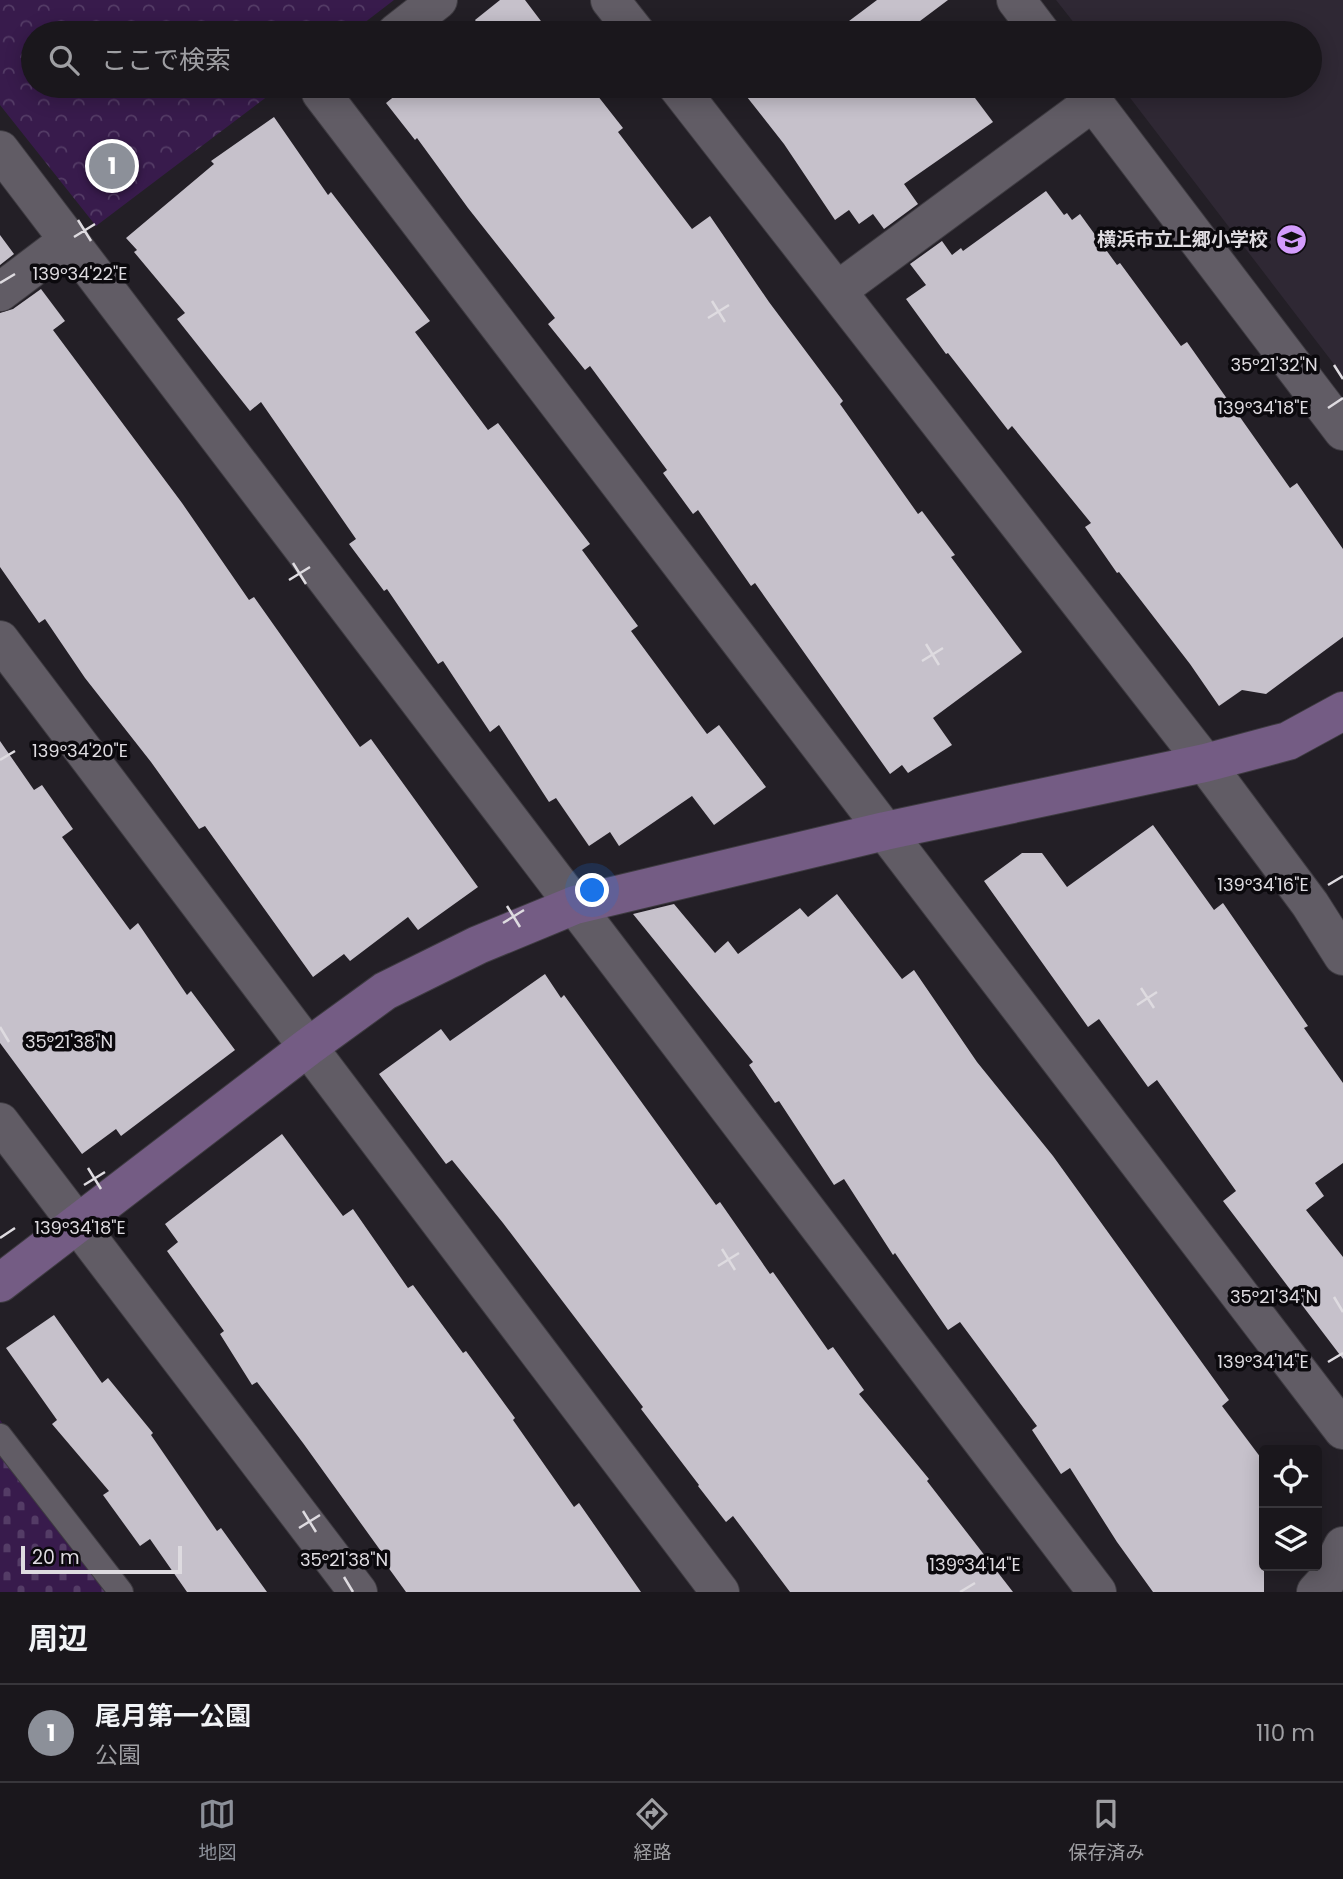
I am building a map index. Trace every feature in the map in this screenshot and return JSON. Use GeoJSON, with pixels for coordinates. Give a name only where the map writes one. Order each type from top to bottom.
{"type":"FeatureCollection","features":[{"type":"Feature","properties":{"kind":"street"},"geometry":{"type":"LineString","coordinates":[[411,21],[438,0]]}},
{"type":"Feature","properties":{"kind":"street"},"geometry":{"type":"LineString","coordinates":[[610,0],[627,21]]}},
{"type":"Feature","properties":{"kind":"street"},"geometry":{"type":"LineString","coordinates":[[1016,0],[1032,21]]}},
{"type":"Feature","properties":{"kind":"street"},"geometry":{"type":"LineString","coordinates":[[325,98],[1343,1430]]}},
{"type":"Feature","properties":{"kind":"street"},"geometry":{"type":"LineString","coordinates":[[686,98],[1205,763],[1310,904],[1343,956]]}},
{"type":"Feature","properties":{"kind":"street"},"geometry":{"type":"LineString","coordinates":[[837,291],[1082,98]]}},
{"type":"Feature","properties":{"kind":"street"},"geometry":{"type":"LineString","coordinates":[[1090,98],[1343,431]]}},
{"type":"Feature","properties":{"kind":"street"},"geometry":{"type":"LineString","coordinates":[[0,149],[1097,1592]]}},
{"type":"Feature","properties":{"kind":"street"},"geometry":{"type":"LineString","coordinates":[[0,292],[69,240]]}},
{"type":"Feature","properties":{"kind":"street"},"geometry":{"type":"LineString","coordinates":[[0,640],[720,1592]]}},
{"type":"Feature","properties":{"kind":"street"},"geometry":{"type":"LineString","coordinates":[[0,1283],[385,991],[478,945],[575,905],[885,831],[1205,763],[1288,741],[1343,711]]}},
{"type":"Feature","properties":{"kind":"street"},"geometry":{"type":"LineString","coordinates":[[0,1122],[358,1592]]}},
{"type":"Feature","properties":{"kind":"street"},"geometry":{"type":"LineString","coordinates":[[1316,1592],[1326,1581],[1343,1546]]}},
{"type":"Feature","properties":{"kind":"lane"},"geometry":{"type":"LineString","coordinates":[[0,1436],[121,1592]]}},
{"type":"Feature","properties":{"kind":"shaded area","name":"横浜市立上郷小学校"},"geometry":{"type":"Polygon","coordinates":[[[1056,0],[1343,0],[1343,376],[1130,98],[1322,98],[1322,21],[1073,21],[1056,0]]]}},
{"type":"Feature","properties":{"kind":"green space"},"geometry":{"type":"Polygon","coordinates":[[[0,0],[394,0],[367,21],[21,21],[21,98],[265,98],[96,226],[0,105],[0,0]]]}},
{"type":"Feature","properties":{"kind":"green space"},"geometry":{"type":"Polygon","coordinates":[[[0,1420],[124,1592],[0,1592],[0,1420]]]}},
{"type":"Feature","properties":{"kind":"building"},"geometry":{"type":"Polygon","coordinates":[[[500,0],[525,0],[541,21],[476,21],[500,0]]]}},
{"type":"Feature","properties":{"kind":"building"},"geometry":{"type":"Polygon","coordinates":[[[877,0],[948,0],[920,21],[849,21],[877,0]]]}},
{"type":"Feature","properties":{"kind":"building"},"geometry":{"type":"Polygon","coordinates":[[[392,98],[599,98],[623,128],[618,132],[692,229],[710,216],[769,302],[843,401],[840,404],[918,514],[922,511],[955,555],[951,557],[1022,652],[933,718],[952,745],[908,773],[902,765],[890,774],[755,583],[751,586],[698,510],[693,514],[663,473],[667,470],[590,366],[585,370],[548,324],[555,318],[468,208],[417,138],[415,140],[386,103],[392,98]]]}},
{"type":"Feature","properties":{"kind":"building"},"geometry":{"type":"Polygon","coordinates":[[[748,98],[975,98],[993,122],[904,184],[918,204],[884,229],[873,214],[859,224],[849,210],[835,220],[784,144],[748,98]]]}},
{"type":"Feature","properties":{"kind":"building"},"geometry":{"type":"Polygon","coordinates":[[[274,117],[328,195],[331,192],[430,321],[415,332],[488,430],[498,423],[590,544],[582,550],[638,626],[631,631],[707,734],[719,725],[766,787],[714,825],[692,796],[619,846],[610,832],[589,846],[556,798],[549,802],[499,725],[490,732],[443,661],[438,664],[387,589],[384,591],[349,544],[356,539],[261,402],[250,411],[177,319],[185,313],[134,252],[137,250],[126,238],[214,164],[211,161],[274,117]]]}},
{"type":"Feature","properties":{"kind":"building"},"geometry":{"type":"Polygon","coordinates":[[[1046,191],[1064,215],[1067,213],[1072,220],[1080,214],[1181,346],[1187,342],[1290,488],[1297,483],[1343,549],[1343,637],[1266,694],[1242,690],[1219,706],[1190,664],[1119,572],[1117,573],[1085,527],[1091,523],[1012,426],[1008,430],[948,353],[946,354],[906,299],[926,285],[910,264],[942,241],[952,255],[961,248],[963,251],[1046,191]]]}},
{"type":"Feature","properties":{"kind":"building"},"geometry":{"type":"Polygon","coordinates":[[[0,235],[14,254],[0,265],[0,235]]]}},
{"type":"Feature","properties":{"kind":"building"},"geometry":{"type":"Polygon","coordinates":[[[41,289],[65,321],[53,330],[182,503],[249,600],[254,597],[360,747],[371,739],[478,887],[418,930],[408,917],[350,961],[344,954],[313,977],[205,826],[199,829],[85,678],[45,619],[39,623],[0,567],[0,313],[13,309],[41,289]]]}},
{"type":"Feature","properties":{"kind":"building"},"geometry":{"type":"Polygon","coordinates":[[[0,741],[34,790],[42,785],[73,829],[62,837],[130,930],[138,923],[187,995],[191,991],[235,1050],[121,1136],[116,1129],[82,1154],[0,1043],[0,741]]]}},
{"type":"Feature","properties":{"kind":"building"},"geometry":{"type":"Polygon","coordinates":[[[1153,825],[1214,910],[1223,903],[1308,1026],[1304,1028],[1343,1083],[1343,1163],[1315,1183],[1324,1196],[1306,1210],[1343,1257],[1343,1359],[1223,1201],[1236,1191],[1157,1080],[1148,1087],[1099,1019],[1088,1027],[984,881],[1022,853],[1042,853],[1067,887],[1153,825]]]}},
{"type":"Feature","properties":{"kind":"building"},"geometry":{"type":"Polygon","coordinates":[[[837,894],[902,979],[914,970],[977,1062],[1053,1156],[1229,1400],[1222,1406],[1259,1455],[1259,1571],[1264,1571],[1264,1592],[1153,1592],[1117,1542],[1070,1468],[1061,1474],[1032,1430],[1037,1426],[960,1322],[948,1330],[895,1253],[893,1255],[844,1179],[834,1185],[779,1101],[775,1103],[749,1065],[753,1062],[633,914],[674,904],[715,953],[728,941],[738,954],[800,908],[808,917],[837,894]]]}},
{"type":"Feature","properties":{"kind":"building"},"geometry":{"type":"Polygon","coordinates":[[[545,974],[561,998],[564,995],[716,1205],[720,1202],[828,1350],[833,1347],[864,1390],[859,1394],[929,1479],[927,1481],[1013,1592],[790,1592],[733,1516],[726,1522],[641,1409],[643,1407],[503,1223],[452,1160],[446,1164],[379,1074],[441,1029],[450,1041],[545,974]]]}},
{"type":"Feature","properties":{"kind":"building"},"geometry":{"type":"Polygon","coordinates":[[[282,1134],[343,1216],[353,1209],[408,1288],[413,1285],[463,1353],[466,1351],[515,1418],[513,1420],[574,1507],[579,1503],[641,1592],[406,1592],[385,1563],[388,1561],[303,1443],[257,1382],[252,1385],[220,1334],[224,1331],[167,1251],[178,1242],[165,1224],[282,1134]]]}},
{"type":"Feature","properties":{"kind":"building"},"geometry":{"type":"Polygon","coordinates":[[[54,1315],[102,1383],[108,1378],[153,1433],[151,1435],[217,1531],[221,1528],[267,1592],[187,1592],[150,1539],[140,1546],[103,1495],[109,1491],[52,1424],[57,1420],[6,1348],[54,1315]]]}},
{"type":"Feature","properties":{"kind":"place","name":"尾月第一公園"},"geometry":{"type":"Point","coordinates":[112,166]}},
{"type":"Feature","properties":{"kind":"place","name":"横浜市立上郷小学校"},"geometry":{"type":"Point","coordinates":[1291,239]}}]}
